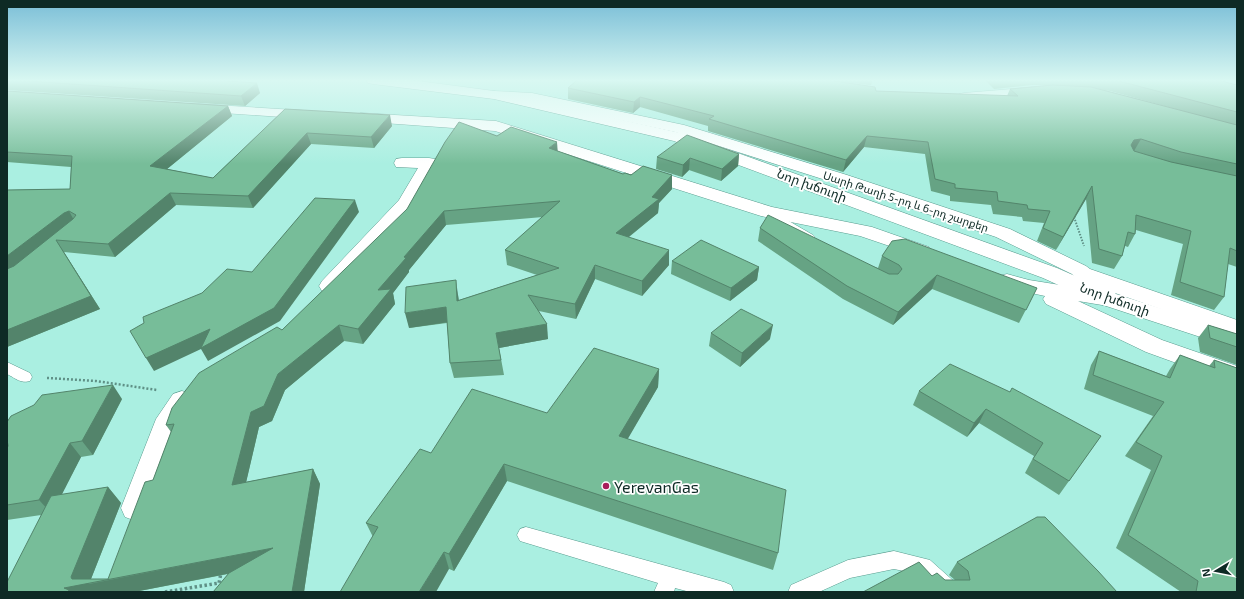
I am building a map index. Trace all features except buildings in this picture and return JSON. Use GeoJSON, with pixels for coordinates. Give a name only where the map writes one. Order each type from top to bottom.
{"type":"FeatureCollection","features":[{"type":"Feature","properties":{"kind":"street"},"geometry":{"type":"LineString","coordinates":[[200,108],[496,126],[768,212],[865,231],[940,257]]}},
{"type":"Feature","properties":{"kind":"street","name":"Նոր խճուղի"},"geometry":{"type":"LineString","coordinates":[[551,108],[679,137],[1050,273],[1108,299],[1237,341]]}},
{"type":"Feature","properties":{"kind":"street","name":"Սարի Թաղի 5-րդ և 6-րդ շարքեր"},"geometry":{"type":"LineString","coordinates":[[588,108],[679,128],[762,153],[1003,233],[1079,270],[1127,290],[1237,328]]}},
{"type":"Feature","properties":{"kind":"street"},"geometry":{"type":"LineString","coordinates":[[315,302],[406,203],[429,163],[402,163]]}},
{"type":"Feature","properties":{"kind":"street","name":"Սարի Թաղի 5-րդ և 6-րդ շարքեր"},"geometry":{"type":"LineString","coordinates":[[1079,270],[1108,299]]}},
{"type":"Feature","properties":{"kind":"street"},"geometry":{"type":"LineString","coordinates":[[993,276],[1029,287],[1154,346],[1237,376]]}},
{"type":"Feature","properties":{"kind":"street"},"geometry":{"type":"LineString","coordinates":[[1029,287],[1108,299]]}},
{"type":"Feature","properties":{"kind":"street"},"geometry":{"type":"LineString","coordinates":[[129,527],[169,419],[191,390]]}},
{"type":"Feature","properties":{"kind":"lane"},"geometry":{"type":"LineString","coordinates":[[768,212],[816,240]]}},
{"type":"Feature","properties":{"kind":"lane"},"geometry":{"type":"LineString","coordinates":[[7,367],[25,377]]}},
{"type":"Feature","properties":{"kind":"lane"},"geometry":{"type":"LineString","coordinates":[[526,535],[667,584],[724,592]]}},
{"type":"Feature","properties":{"kind":"lane"},"geometry":{"type":"LineString","coordinates":[[798,592],[848,569],[894,560],[923,566],[951,592]]}},
{"type":"Feature","properties":{"kind":"path"},"geometry":{"type":"LineString","coordinates":[[1071,212],[1079,228],[1084,246],[1079,270]]}},
{"type":"Feature","properties":{"kind":"path"},"geometry":{"type":"LineString","coordinates":[[25,377],[96,381],[136,386],[191,390]]}},
{"type":"Feature","properties":{"kind":"path"},"geometry":{"type":"LineString","coordinates":[[165,592],[218,583],[222,569]]}},
{"type":"Feature","properties":{"kind":"place","name":"YerevanGas"},"geometry":{"type":"Point","coordinates":[606,486]}}]}
